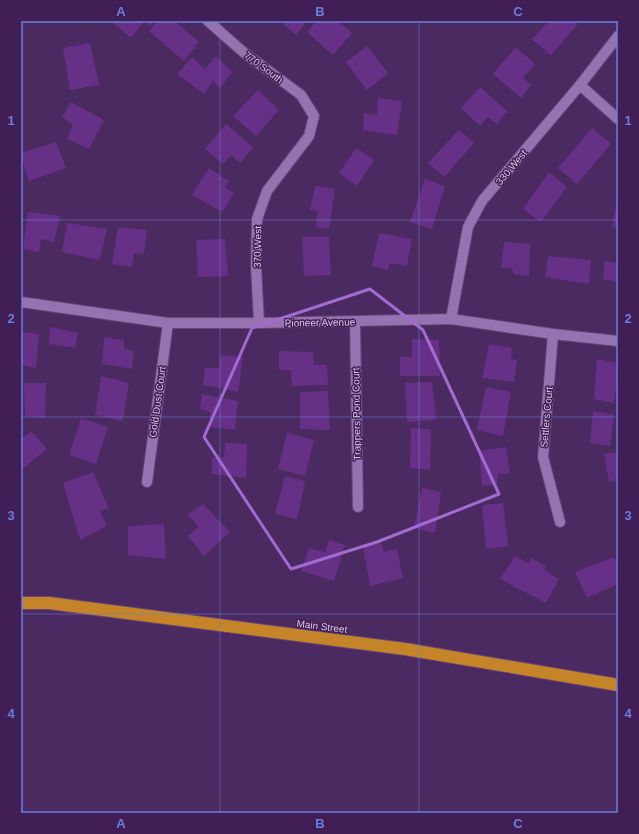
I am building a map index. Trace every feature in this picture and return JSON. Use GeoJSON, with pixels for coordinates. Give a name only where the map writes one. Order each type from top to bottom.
{"type":"FeatureCollection","features":[{"type":"Feature","properties":{"kind":"highway","name":"Main Street"},"geometry":{"type":"LineString","coordinates":[[21,603],[49,603],[405,648],[618,685]]}},
{"type":"Feature","properties":{"kind":"street","name":"770 South"},"geometry":{"type":"LineString","coordinates":[[208,21],[242,50],[301,96],[314,116]]}},
{"type":"Feature","properties":{"kind":"street","name":"330 West"},"geometry":{"type":"LineString","coordinates":[[451,319],[468,227],[482,201],[580,85],[618,36]]}},
{"type":"Feature","properties":{"kind":"street"},"geometry":{"type":"LineString","coordinates":[[580,85],[618,119]]}},
{"type":"Feature","properties":{"kind":"street","name":"370 West"},"geometry":{"type":"LineString","coordinates":[[259,323],[256,266],[257,219],[267,191],[310,136],[314,116]]}},
{"type":"Feature","properties":{"kind":"street","name":"Pioneer Avenue"},"geometry":{"type":"LineString","coordinates":[[21,302],[168,323],[259,323],[451,319],[553,334],[618,341]]}},
{"type":"Feature","properties":{"kind":"street","name":"Trappers Pond Court"},"geometry":{"type":"LineString","coordinates":[[355,321],[358,507]]}},
{"type":"Feature","properties":{"kind":"street","name":"Gold Dust Court"},"geometry":{"type":"LineString","coordinates":[[147,482],[168,323]]}},
{"type":"Feature","properties":{"kind":"street","name":"Settlers Court"},"geometry":{"type":"LineString","coordinates":[[553,334],[543,457],[560,522]]}},
{"type":"Feature","properties":{"kind":"highlighted area"},"geometry":{"type":"Polygon","coordinates":[[[370,289],[423,330],[499,494],[377,542],[291,569],[204,437],[252,328],[370,289]]]}},
{"type":"Feature","properties":{"kind":"building"},"geometry":{"type":"Polygon","coordinates":[[[111,21],[144,21],[131,38],[111,21]]]}},
{"type":"Feature","properties":{"kind":"building"},"geometry":{"type":"Polygon","coordinates":[[[144,21],[154,21],[150,26],[144,21]]]}},
{"type":"Feature","properties":{"kind":"building"},"geometry":{"type":"Polygon","coordinates":[[[157,21],[175,21],[199,42],[184,61],[149,31],[157,21]]]}},
{"type":"Feature","properties":{"kind":"building"},"geometry":{"type":"Polygon","coordinates":[[[280,21],[307,21],[296,35],[280,21]]]}},
{"type":"Feature","properties":{"kind":"building"},"geometry":{"type":"Polygon","coordinates":[[[316,21],[338,21],[352,33],[333,55],[307,32],[316,21]]]}},
{"type":"Feature","properties":{"kind":"building"},"geometry":{"type":"Polygon","coordinates":[[[549,21],[575,21],[578,24],[551,55],[532,39],[549,21]]]}},
{"type":"Feature","properties":{"kind":"building"},"geometry":{"type":"Polygon","coordinates":[[[90,43],[99,85],[70,90],[63,48],[90,43]]]}},
{"type":"Feature","properties":{"kind":"building"},"geometry":{"type":"Polygon","coordinates":[[[367,46],[388,73],[367,90],[346,62],[367,46]]]}},
{"type":"Feature","properties":{"kind":"building"},"geometry":{"type":"Polygon","coordinates":[[[516,47],[535,64],[523,78],[531,85],[521,98],[493,74],[516,47]]]}},
{"type":"Feature","properties":{"kind":"building"},"geometry":{"type":"Polygon","coordinates":[[[216,56],[232,72],[220,88],[213,81],[204,94],[177,74],[192,57],[205,69],[216,56]]]}},
{"type":"Feature","properties":{"kind":"building"},"geometry":{"type":"Polygon","coordinates":[[[480,87],[507,111],[497,124],[488,117],[480,126],[461,108],[480,87]]]}},
{"type":"Feature","properties":{"kind":"building"},"geometry":{"type":"Polygon","coordinates":[[[258,90],[279,110],[256,136],[233,116],[258,90]]]}},
{"type":"Feature","properties":{"kind":"building"},"geometry":{"type":"Polygon","coordinates":[[[378,98],[402,101],[397,135],[363,130],[364,113],[377,115],[378,98]]]}},
{"type":"Feature","properties":{"kind":"building"},"geometry":{"type":"Polygon","coordinates":[[[71,102],[104,120],[89,149],[67,139],[73,125],[62,117],[71,102]]]}},
{"type":"Feature","properties":{"kind":"building"},"geometry":{"type":"Polygon","coordinates":[[[226,124],[253,147],[240,163],[231,155],[223,164],[205,149],[226,124]]]}},
{"type":"Feature","properties":{"kind":"building"},"geometry":{"type":"Polygon","coordinates":[[[592,128],[611,144],[577,184],[558,168],[592,128]]]}},
{"type":"Feature","properties":{"kind":"building"},"geometry":{"type":"Polygon","coordinates":[[[459,130],[474,143],[444,177],[428,163],[459,130]]]}},
{"type":"Feature","properties":{"kind":"building"},"geometry":{"type":"Polygon","coordinates":[[[56,142],[66,168],[29,181],[21,158],[21,153],[56,142]]]}},
{"type":"Feature","properties":{"kind":"building"},"geometry":{"type":"Polygon","coordinates":[[[356,148],[374,160],[357,186],[339,173],[356,148]]]}},
{"type":"Feature","properties":{"kind":"building"},"geometry":{"type":"Polygon","coordinates":[[[209,168],[229,181],[225,188],[234,193],[222,212],[192,195],[209,168]]]}},
{"type":"Feature","properties":{"kind":"building"},"geometry":{"type":"Polygon","coordinates":[[[549,172],[567,187],[541,222],[523,209],[549,172]]]}},
{"type":"Feature","properties":{"kind":"building"},"geometry":{"type":"Polygon","coordinates":[[[425,178],[445,187],[432,229],[410,222],[425,178]]]}},
{"type":"Feature","properties":{"kind":"building"},"geometry":{"type":"Polygon","coordinates":[[[315,186],[335,189],[329,229],[315,227],[318,211],[310,210],[315,186]]]}},
{"type":"Feature","properties":{"kind":"building"},"geometry":{"type":"Polygon","coordinates":[[[618,199],[618,228],[612,227],[618,199]]]}},
{"type":"Feature","properties":{"kind":"building"},"geometry":{"type":"Polygon","coordinates":[[[28,212],[60,216],[54,242],[41,239],[39,252],[23,249],[28,212]]]}},
{"type":"Feature","properties":{"kind":"building"},"geometry":{"type":"Polygon","coordinates":[[[67,223],[107,229],[100,260],[62,252],[67,223]]]}},
{"type":"Feature","properties":{"kind":"building"},"geometry":{"type":"Polygon","coordinates":[[[118,227],[147,230],[144,254],[134,253],[132,267],[112,264],[118,227]]]}},
{"type":"Feature","properties":{"kind":"building"},"geometry":{"type":"Polygon","coordinates":[[[379,233],[412,239],[407,266],[389,263],[388,270],[372,266],[379,233]]]}},
{"type":"Feature","properties":{"kind":"building"},"geometry":{"type":"Polygon","coordinates":[[[302,237],[329,237],[331,275],[304,276],[302,237]]]}},
{"type":"Feature","properties":{"kind":"building"},"geometry":{"type":"Polygon","coordinates":[[[225,239],[228,276],[198,277],[196,240],[225,239]]]}},
{"type":"Feature","properties":{"kind":"building"},"geometry":{"type":"Polygon","coordinates":[[[504,242],[530,244],[529,276],[513,274],[512,268],[501,267],[504,242]]]}},
{"type":"Feature","properties":{"kind":"building"},"geometry":{"type":"Polygon","coordinates":[[[548,256],[591,260],[589,284],[545,277],[548,256]]]}},
{"type":"Feature","properties":{"kind":"building"},"geometry":{"type":"Polygon","coordinates":[[[617,256],[618,282],[603,279],[605,261],[616,263],[617,256]]]}},
{"type":"Feature","properties":{"kind":"building"},"geometry":{"type":"Polygon","coordinates":[[[50,327],[78,333],[75,348],[49,344],[50,327]]]}},
{"type":"Feature","properties":{"kind":"building"},"geometry":{"type":"Polygon","coordinates":[[[21,332],[39,334],[36,368],[21,365],[21,332]]]}},
{"type":"Feature","properties":{"kind":"building"},"geometry":{"type":"Polygon","coordinates":[[[104,337],[124,340],[124,348],[134,352],[132,369],[102,364],[104,337]]]}},
{"type":"Feature","properties":{"kind":"building"},"geometry":{"type":"Polygon","coordinates":[[[412,339],[439,340],[440,376],[400,376],[400,357],[412,357],[412,339]]]}},
{"type":"Feature","properties":{"kind":"building"},"geometry":{"type":"Polygon","coordinates":[[[489,344],[512,348],[511,358],[517,361],[514,382],[482,378],[489,344]]]}},
{"type":"Feature","properties":{"kind":"building"},"geometry":{"type":"Polygon","coordinates":[[[279,351],[313,352],[314,365],[327,365],[328,385],[292,386],[291,370],[279,370],[279,351]]]}},
{"type":"Feature","properties":{"kind":"building"},"geometry":{"type":"Polygon","coordinates":[[[221,355],[243,357],[238,392],[203,385],[205,368],[219,368],[221,355]]]}},
{"type":"Feature","properties":{"kind":"building"},"geometry":{"type":"Polygon","coordinates":[[[597,359],[618,363],[614,403],[594,399],[597,359]]]}},
{"type":"Feature","properties":{"kind":"building"},"geometry":{"type":"Polygon","coordinates":[[[101,376],[129,383],[123,421],[95,415],[101,376]]]}},
{"type":"Feature","properties":{"kind":"building"},"geometry":{"type":"Polygon","coordinates":[[[432,382],[436,420],[407,422],[405,383],[432,382]]]}},
{"type":"Feature","properties":{"kind":"building"},"geometry":{"type":"Polygon","coordinates":[[[24,383],[46,383],[45,418],[25,416],[24,383]]]}},
{"type":"Feature","properties":{"kind":"building"},"geometry":{"type":"Polygon","coordinates":[[[486,387],[511,392],[503,436],[477,430],[486,387]]]}},
{"type":"Feature","properties":{"kind":"building"},"geometry":{"type":"Polygon","coordinates":[[[328,391],[330,430],[300,429],[300,392],[328,391]]]}},
{"type":"Feature","properties":{"kind":"building"},"geometry":{"type":"Polygon","coordinates":[[[202,394],[238,401],[235,430],[210,427],[210,412],[200,409],[202,394]]]}},
{"type":"Feature","properties":{"kind":"building"},"geometry":{"type":"Polygon","coordinates":[[[593,411],[614,415],[610,446],[590,443],[593,411]]]}},
{"type":"Feature","properties":{"kind":"building"},"geometry":{"type":"Polygon","coordinates":[[[81,418],[108,427],[96,464],[69,455],[81,418]]]}},
{"type":"Feature","properties":{"kind":"building"},"geometry":{"type":"Polygon","coordinates":[[[411,428],[431,429],[430,470],[410,468],[411,428]]]}},
{"type":"Feature","properties":{"kind":"building"},"geometry":{"type":"Polygon","coordinates":[[[31,431],[47,449],[21,470],[21,439],[31,431]]]}},
{"type":"Feature","properties":{"kind":"building"},"geometry":{"type":"Polygon","coordinates":[[[287,433],[314,440],[305,476],[278,469],[287,433]]]}},
{"type":"Feature","properties":{"kind":"building"},"geometry":{"type":"Polygon","coordinates":[[[225,443],[247,444],[246,478],[212,474],[212,458],[224,457],[225,443]]]}},
{"type":"Feature","properties":{"kind":"building"},"geometry":{"type":"Polygon","coordinates":[[[506,447],[510,473],[498,474],[497,485],[482,486],[479,451],[506,447]]]}},
{"type":"Feature","properties":{"kind":"building"},"geometry":{"type":"Polygon","coordinates":[[[618,452],[618,480],[609,482],[604,454],[618,452]]]}},
{"type":"Feature","properties":{"kind":"building"},"geometry":{"type":"Polygon","coordinates":[[[93,472],[109,509],[100,511],[107,526],[80,540],[63,483],[93,472]]]}},
{"type":"Feature","properties":{"kind":"building"},"geometry":{"type":"Polygon","coordinates":[[[285,476],[305,481],[297,519],[275,514],[285,476]]]}},
{"type":"Feature","properties":{"kind":"building"},"geometry":{"type":"Polygon","coordinates":[[[422,488],[441,492],[435,533],[414,528],[422,488]]]}},
{"type":"Feature","properties":{"kind":"building"},"geometry":{"type":"Polygon","coordinates":[[[503,503],[508,546],[486,549],[482,505],[503,503]]]}},
{"type":"Feature","properties":{"kind":"building"},"geometry":{"type":"Polygon","coordinates":[[[203,504],[230,532],[204,556],[188,536],[198,527],[188,514],[203,504]]]}},
{"type":"Feature","properties":{"kind":"building"},"geometry":{"type":"Polygon","coordinates":[[[164,524],[166,559],[128,555],[128,526],[164,524]]]}},
{"type":"Feature","properties":{"kind":"building"},"geometry":{"type":"Polygon","coordinates":[[[329,540],[345,545],[334,581],[301,571],[309,548],[325,552],[329,540]]]}},
{"type":"Feature","properties":{"kind":"building"},"geometry":{"type":"Polygon","coordinates":[[[381,543],[384,552],[397,549],[403,578],[370,586],[363,546],[381,543]]]}},
{"type":"Feature","properties":{"kind":"building"},"geometry":{"type":"Polygon","coordinates":[[[515,556],[528,563],[531,558],[546,566],[544,570],[559,579],[546,603],[500,579],[515,556]]]}},
{"type":"Feature","properties":{"kind":"building"},"geometry":{"type":"Polygon","coordinates":[[[614,557],[618,566],[618,584],[587,598],[575,572],[614,557]]]}}]}
